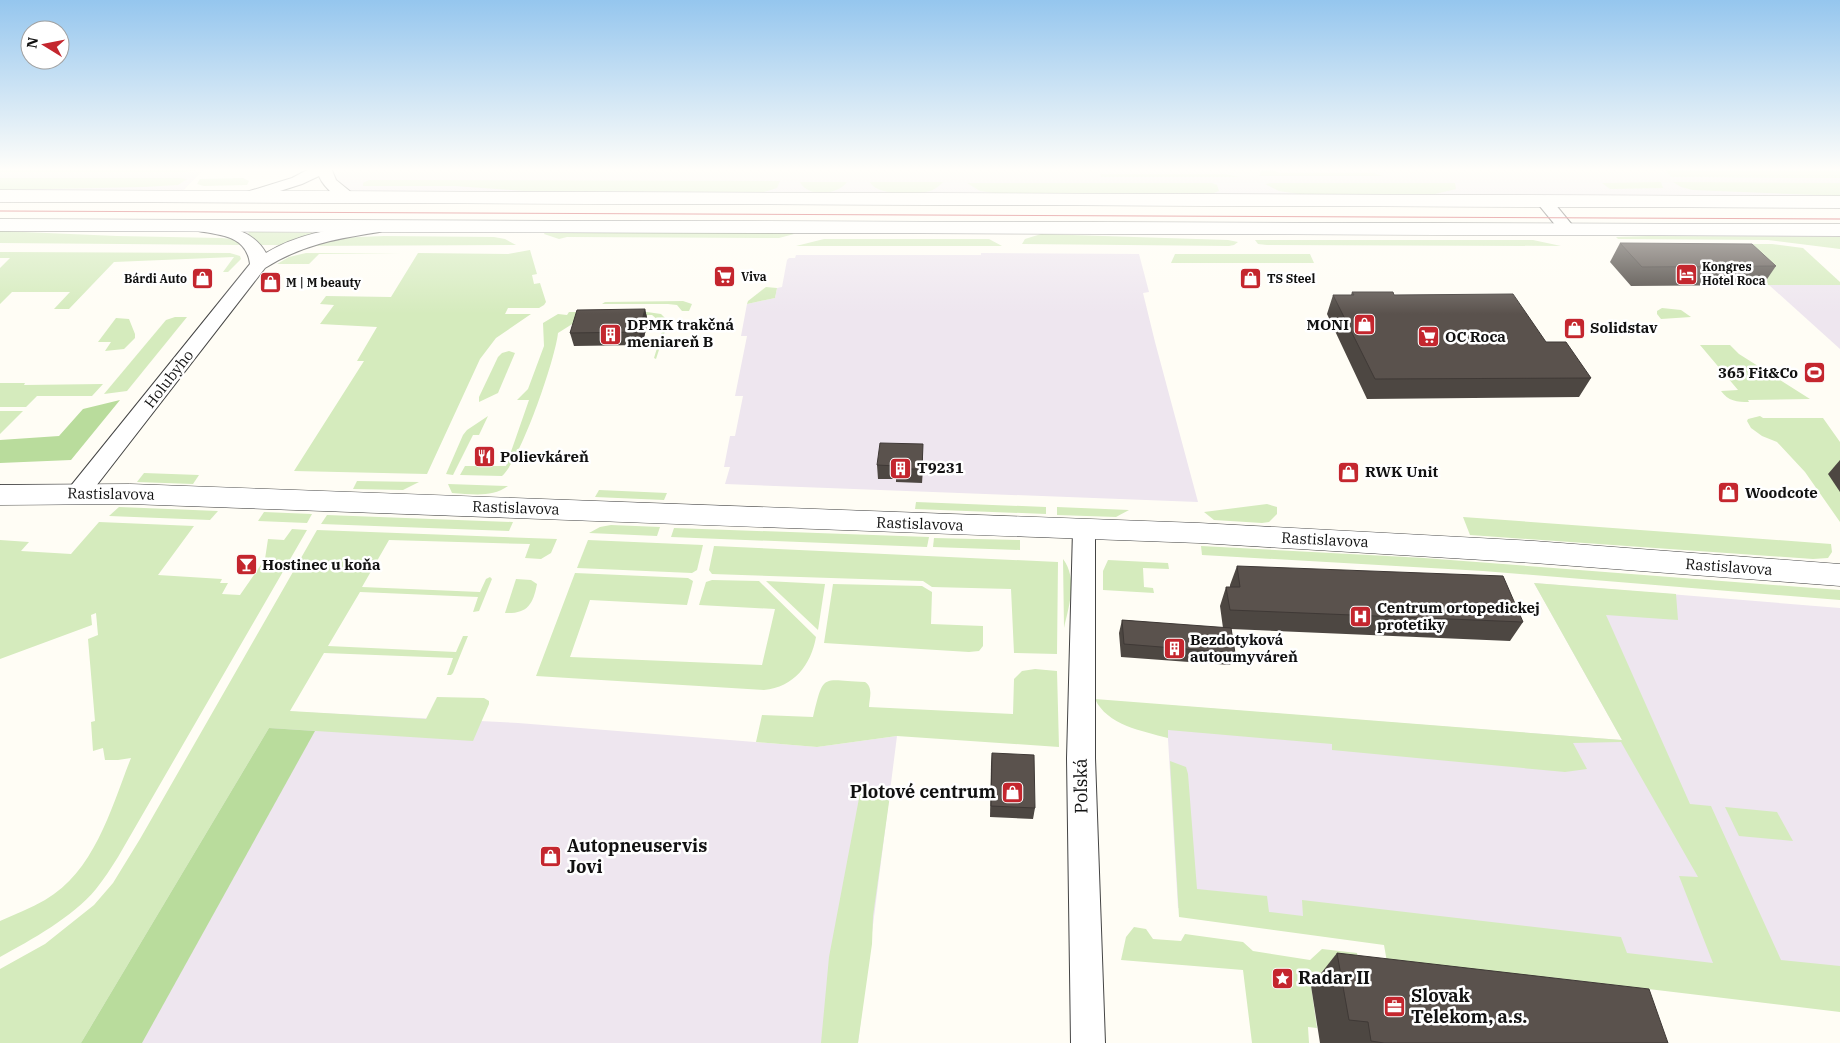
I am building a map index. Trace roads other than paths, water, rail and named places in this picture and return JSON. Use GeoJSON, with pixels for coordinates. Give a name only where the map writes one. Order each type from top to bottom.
{"type":"FeatureCollection","features":[{"type":"Feature","properties":{"kind":"street"},"geometry":{"type":"LineString","coordinates":[[1556,217],[1567,230]]}},
{"type":"Feature","properties":{"kind":"street"},"geometry":{"type":"LineString","coordinates":[[0,225],[1840,230]]}},
{"type":"Feature","properties":{"kind":"street"},"geometry":{"type":"LineString","coordinates":[[193,225],[236,234],[248,239],[258,252],[259,264]]}},
{"type":"Feature","properties":{"kind":"street","name":"Holubyho"},"geometry":{"type":"LineString","coordinates":[[78,493],[259,264],[282,249],[300,242],[386,226]]}},
{"type":"Feature","properties":{"kind":"street","name":"Rastislavova"},"geometry":{"type":"LineString","coordinates":[[0,495],[78,493],[321,500],[1199,533],[1474,548],[1840,575]]}},
{"type":"Feature","properties":{"kind":"street","name":"Poľská"},"geometry":{"type":"LineString","coordinates":[[1084,530],[1080,751],[1088,1043]]}},
{"type":"Feature","properties":{"kind":"tram line"},"geometry":{"type":"LineString","coordinates":[[1305,217],[1840,219]]}},
{"type":"Feature","properties":{"kind":"place","name":"Kongres Hotel Roca"},"geometry":{"type":"Point","coordinates":[1686,274]}},
{"type":"Feature","properties":{"kind":"place","name":"Viva"},"geometry":{"type":"Point","coordinates":[725,277]}},
{"type":"Feature","properties":{"kind":"place","name":"Bárdi Auto"},"geometry":{"type":"Point","coordinates":[203,279]}},
{"type":"Feature","properties":{"kind":"place","name":"TS Steel"},"geometry":{"type":"Point","coordinates":[1251,279]}},
{"type":"Feature","properties":{"kind":"place","name":"M | M beauty"},"geometry":{"type":"Point","coordinates":[270,283]}},
{"type":"Feature","properties":{"kind":"place","name":"MONI"},"geometry":{"type":"Point","coordinates":[1365,325]}},
{"type":"Feature","properties":{"kind":"place","name":"Solidstav"},"geometry":{"type":"Point","coordinates":[1574,328]}},
{"type":"Feature","properties":{"kind":"place","name":"DPMK trakčná meniareň B"},"geometry":{"type":"Point","coordinates":[611,334]}},
{"type":"Feature","properties":{"kind":"place","name":"OC Roca"},"geometry":{"type":"Point","coordinates":[1429,337]}},
{"type":"Feature","properties":{"kind":"place","name":"365 Fit&Co"},"geometry":{"type":"Point","coordinates":[1814,373]}},
{"type":"Feature","properties":{"kind":"place","name":"Polievkáreň"},"geometry":{"type":"Point","coordinates":[484,457]}},
{"type":"Feature","properties":{"kind":"place","name":"T9231"},"geometry":{"type":"Point","coordinates":[901,468]}},
{"type":"Feature","properties":{"kind":"place","name":"RWK Unit"},"geometry":{"type":"Point","coordinates":[1349,472]}},
{"type":"Feature","properties":{"kind":"place","name":"Woodcote"},"geometry":{"type":"Point","coordinates":[1729,493]}},
{"type":"Feature","properties":{"kind":"place","name":"Hostinec u koňa"},"geometry":{"type":"Point","coordinates":[246,565]}},
{"type":"Feature","properties":{"kind":"place","name":"Centrum ortopedickej protetiky"},"geometry":{"type":"Point","coordinates":[1361,617]}},
{"type":"Feature","properties":{"kind":"place","name":"Bezdotyková autoumyváreň"},"geometry":{"type":"Point","coordinates":[1174,649]}},
{"type":"Feature","properties":{"kind":"place","name":"Plotové centrum"},"geometry":{"type":"Point","coordinates":[1012,792]}},
{"type":"Feature","properties":{"kind":"place","name":"Autopneuservis Jovi"},"geometry":{"type":"Point","coordinates":[551,856]}},
{"type":"Feature","properties":{"kind":"place","name":"Radar II"},"geometry":{"type":"Point","coordinates":[1282,978]}},
{"type":"Feature","properties":{"kind":"place","name":"Slovak Telekom, a.s."},"geometry":{"type":"Point","coordinates":[1395,1006]}}]}
